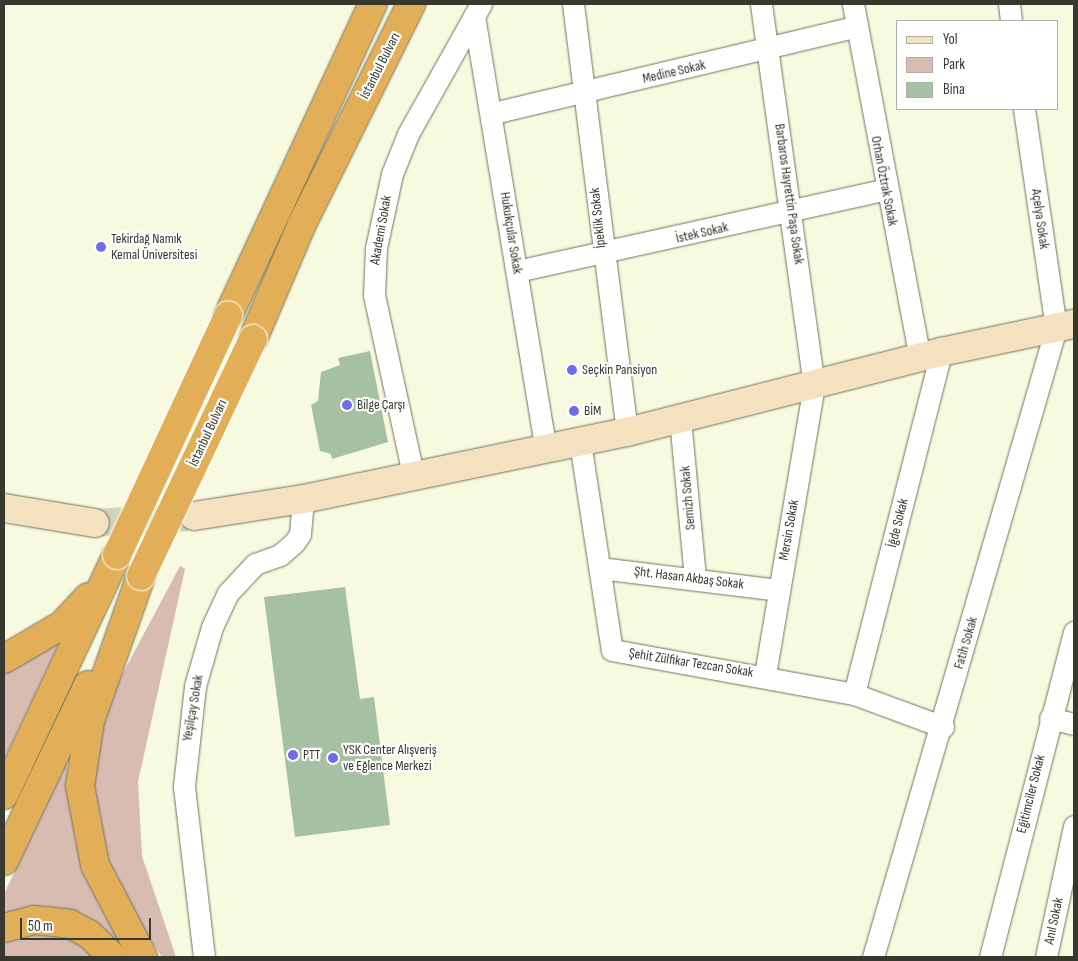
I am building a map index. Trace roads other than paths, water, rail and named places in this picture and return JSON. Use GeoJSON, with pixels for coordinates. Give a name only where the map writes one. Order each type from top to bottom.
{"type":"FeatureCollection","features":[{"type":"Feature","properties":{"kind":"highway"},"geometry":{"type":"LineString","coordinates":[[4,795],[373,4]]}},
{"type":"Feature","properties":{"kind":"highway","name":"İstanbul Bulvarı"},"geometry":{"type":"LineString","coordinates":[[4,861],[253,339],[302,224],[411,4]]}},
{"type":"Feature","properties":{"kind":"highway"},"geometry":{"type":"LineString","coordinates":[[4,659],[62,625],[117,555]]}},
{"type":"Feature","properties":{"kind":"highway"},"geometry":{"type":"LineString","coordinates":[[141,576],[90,721],[80,786],[95,865],[143,957]]}},
{"type":"Feature","properties":{"kind":"highway"},"geometry":{"type":"LineString","coordinates":[[4,928],[34,920],[70,924],[89,934],[113,957]]}},
{"type":"Feature","properties":{"kind":"main road"},"geometry":{"type":"LineString","coordinates":[[194,516],[303,499],[413,474],[628,432],[931,355],[1065,326]]}},
{"type":"Feature","properties":{"kind":"main road"},"geometry":{"type":"LineString","coordinates":[[4,508],[95,523]]}},
{"type":"Feature","properties":{"kind":"street","name":"İpeklik Sokak"},"geometry":{"type":"LineString","coordinates":[[573,4],[585,92],[602,256],[628,432]]}},
{"type":"Feature","properties":{"kind":"street","name":"Barbaros Hayrettin Paşa Sokak"},"geometry":{"type":"LineString","coordinates":[[761,4],[792,213],[814,385]]}},
{"type":"Feature","properties":{"kind":"street","name":"Orhan Öztrak Sokak"},"geometry":{"type":"LineString","coordinates":[[852,4],[886,190],[931,355]]}},
{"type":"Feature","properties":{"kind":"street"},"geometry":{"type":"LineString","coordinates":[[1009,4],[1011,20]]}},
{"type":"Feature","properties":{"kind":"street","name":"Hukukçular Sokak"},"geometry":{"type":"LineString","coordinates":[[477,10],[546,449]]}},
{"type":"Feature","properties":{"kind":"street","name":"Akademi Sokak"},"geometry":{"type":"LineString","coordinates":[[413,474],[374,295],[376,248],[392,174],[408,134],[477,10]]}},
{"type":"Feature","properties":{"kind":"street","name":"Medine Sokak"},"geometry":{"type":"LineString","coordinates":[[493,112],[768,51],[855,27]]}},
{"type":"Feature","properties":{"kind":"street","name":"Açelya Sokak"},"geometry":{"type":"LineString","coordinates":[[1024,110],[1065,326]]}},
{"type":"Feature","properties":{"kind":"street","name":"İstek Sokak"},"geometry":{"type":"LineString","coordinates":[[517,271],[602,256],[886,190]]}},
{"type":"Feature","properties":{"kind":"street","name":"Fatih Sokak"},"geometry":{"type":"LineString","coordinates":[[873,957],[1065,326]]}},
{"type":"Feature","properties":{"kind":"street","name":"İğde Sokak"},"geometry":{"type":"LineString","coordinates":[[854,694],[931,355]]}},
{"type":"Feature","properties":{"kind":"street","name":"Mersin Sokak"},"geometry":{"type":"LineString","coordinates":[[765,675],[814,385]]}},
{"type":"Feature","properties":{"kind":"street","name":"Semizh Sokak"},"geometry":{"type":"LineString","coordinates":[[680,419],[696,578]]}},
{"type":"Feature","properties":{"kind":"street","name":"Şehit Zülfikar Tezcan Sokak"},"geometry":{"type":"LineString","coordinates":[[580,442],[612,650],[765,675],[854,694],[943,727]]}},
{"type":"Feature","properties":{"kind":"street","name":"Yeşilçay Sokak"},"geometry":{"type":"LineString","coordinates":[[204,957],[184,786],[195,686],[212,627],[228,593],[255,564],[280,555],[294,543],[300,534],[303,499]]}},
{"type":"Feature","properties":{"kind":"street","name":"Şht. Hasan Akbaş Sokak"},"geometry":{"type":"LineString","coordinates":[[600,568],[696,578],[778,590]]}},
{"type":"Feature","properties":{"kind":"street","name":"Eğitimciler Sokak"},"geometry":{"type":"LineString","coordinates":[[990,957],[1050,718],[1074,632]]}},
{"type":"Feature","properties":{"kind":"street"},"geometry":{"type":"LineString","coordinates":[[1050,718],[1074,724]]}},
{"type":"Feature","properties":{"kind":"street","name":"Anıl Sokak"},"geometry":{"type":"LineString","coordinates":[[1046,957],[1074,826]]}},
{"type":"Feature","properties":{"kind":"tunnel"},"geometry":{"type":"LineString","coordinates":[[95,523],[188,517]]}},
{"type":"Feature","properties":{"kind":"place","name":"Tekirdağ Namık Kemal Üniversitesi"},"geometry":{"type":"Point","coordinates":[101,247]}},
{"type":"Feature","properties":{"kind":"place","name":"Seçkin Pansiyon"},"geometry":{"type":"Point","coordinates":[572,370]}},
{"type":"Feature","properties":{"kind":"place","name":"Bilge Çarşı"},"geometry":{"type":"Point","coordinates":[347,405]}},
{"type":"Feature","properties":{"kind":"place","name":"BİM"},"geometry":{"type":"Point","coordinates":[574,411]}},
{"type":"Feature","properties":{"kind":"place","name":"PTT"},"geometry":{"type":"Point","coordinates":[293,755]}},
{"type":"Feature","properties":{"kind":"place","name":"YSK Center Alışveriş ve Eğlence Merkezi"},"geometry":{"type":"Point","coordinates":[333,758]}}]}
